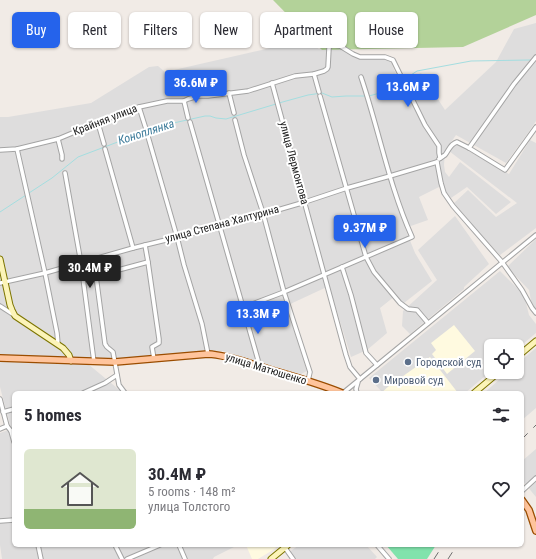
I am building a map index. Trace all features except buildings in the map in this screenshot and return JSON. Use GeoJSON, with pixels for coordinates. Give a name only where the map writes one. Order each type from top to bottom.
{"type":"FeatureCollection","features":[{"type":"Feature","properties":{"kind":"main road"},"geometry":{"type":"LineString","coordinates":[[0,259],[2,283],[15,316],[58,344],[66,351],[71,361]]}},
{"type":"Feature","properties":{"kind":"main road"},"geometry":{"type":"LineString","coordinates":[[524,351],[536,341]]}},
{"type":"Feature","properties":{"kind":"main road","name":"улица Матюшенко"},"geometry":{"type":"LineString","coordinates":[[0,358],[115,362],[208,354],[227,356],[336,391]]}},
{"type":"Feature","properties":{"kind":"main road"},"geometry":{"type":"LineString","coordinates":[[476,391],[491,379]]}},
{"type":"Feature","properties":{"kind":"main road"},"geometry":{"type":"LineString","coordinates":[[524,503],[534,516],[536,531]]}},
{"type":"Feature","properties":{"kind":"main road"},"geometry":{"type":"LineString","coordinates":[[271,559],[284,547]]}},
{"type":"Feature","properties":{"kind":"street","name":"Крайняя улица"},"geometry":{"type":"LineString","coordinates":[[0,150],[17,149],[58,139],[118,114],[140,107],[167,101],[184,101],[198,96],[248,91],[300,75],[324,72],[327,69],[329,48],[331,45],[334,45],[340,46],[360,57],[385,57],[393,60],[425,125],[439,146],[440,158]]}},
{"type":"Feature","properties":{"kind":"street"},"geometry":{"type":"LineString","coordinates":[[469,148],[514,84],[536,57]]}},
{"type":"Feature","properties":{"kind":"street"},"geometry":{"type":"LineString","coordinates":[[314,74],[366,257],[374,272],[400,303],[408,309],[417,310],[428,323]]}},
{"type":"Feature","properties":{"kind":"street"},"geometry":{"type":"LineString","coordinates":[[242,308],[284,292],[412,237],[403,217],[361,77]]}},
{"type":"Feature","properties":{"kind":"street","name":"улица Лермонтова"},"geometry":{"type":"LineString","coordinates":[[272,83],[350,367],[359,380]]}},
{"type":"Feature","properties":{"kind":"street"},"geometry":{"type":"LineString","coordinates":[[229,93],[234,113]]}},
{"type":"Feature","properties":{"kind":"street"},"geometry":{"type":"LineString","coordinates":[[184,101],[258,360],[258,366]]}},
{"type":"Feature","properties":{"kind":"street"},"geometry":{"type":"LineString","coordinates":[[140,107],[184,266],[202,324],[208,354]]}},
{"type":"Feature","properties":{"kind":"street"},"geometry":{"type":"LineString","coordinates":[[235,120],[244,155],[263,213],[284,292],[310,372],[308,381]]}},
{"type":"Feature","properties":{"kind":"street"},"geometry":{"type":"LineString","coordinates":[[98,123],[104,144]]}},
{"type":"Feature","properties":{"kind":"street"},"geometry":{"type":"LineString","coordinates":[[536,127],[535,133],[505,170],[457,142],[452,144],[446,154],[437,162],[444,193],[453,206],[502,262],[536,313]]}},
{"type":"Feature","properties":{"kind":"street"},"geometry":{"type":"LineString","coordinates":[[58,139],[62,159]]}},
{"type":"Feature","properties":{"kind":"street"},"geometry":{"type":"LineString","coordinates":[[17,149],[45,273],[58,344]]}},
{"type":"Feature","properties":{"kind":"street"},"geometry":{"type":"LineString","coordinates":[[106,149],[133,248]]}},
{"type":"Feature","properties":{"kind":"street","name":"улица Степана Халтурина"},"geometry":{"type":"LineString","coordinates":[[2,283],[219,227],[437,162]]}},
{"type":"Feature","properties":{"kind":"street"},"geometry":{"type":"LineString","coordinates":[[65,173],[81,263],[94,362]]}},
{"type":"Feature","properties":{"kind":"street"},"geometry":{"type":"LineString","coordinates":[[345,391],[536,235]]}},
{"type":"Feature","properties":{"kind":"street"},"geometry":{"type":"LineString","coordinates":[[145,245],[159,339],[159,343],[152,347],[154,359]]}},
{"type":"Feature","properties":{"kind":"street"},"geometry":{"type":"LineString","coordinates":[[123,391],[119,385],[113,352],[107,347],[106,344],[96,276],[148,262]]}},
{"type":"Feature","properties":{"kind":"street"},"geometry":{"type":"LineString","coordinates":[[342,267],[352,295],[366,353],[377,365]]}},
{"type":"Feature","properties":{"kind":"street"},"geometry":{"type":"LineString","coordinates":[[0,306],[15,316]]}},
{"type":"Feature","properties":{"kind":"street"},"geometry":{"type":"LineString","coordinates":[[88,391],[117,375]]}},
{"type":"Feature","properties":{"kind":"street"},"geometry":{"type":"LineString","coordinates":[[357,391],[359,380]]}},
{"type":"Feature","properties":{"kind":"street"},"geometry":{"type":"LineString","coordinates":[[0,401],[7,426],[12,431]]}},
{"type":"Feature","properties":{"kind":"street"},"geometry":{"type":"LineString","coordinates":[[3,412],[12,410]]}},
{"type":"Feature","properties":{"kind":"street"},"geometry":{"type":"LineString","coordinates":[[0,429],[7,426]]}},
{"type":"Feature","properties":{"kind":"street"},"geometry":{"type":"LineString","coordinates":[[524,489],[536,478]]}},
{"type":"Feature","properties":{"kind":"street"},"geometry":{"type":"LineString","coordinates":[[0,521],[12,520]]}},
{"type":"Feature","properties":{"kind":"street"},"geometry":{"type":"LineString","coordinates":[[38,547],[41,559]]}},
{"type":"Feature","properties":{"kind":"street"},"geometry":{"type":"LineString","coordinates":[[116,547],[122,559]]}},
{"type":"Feature","properties":{"kind":"street"},"geometry":{"type":"LineString","coordinates":[[127,559],[155,547]]}},
{"type":"Feature","properties":{"kind":"street"},"geometry":{"type":"LineString","coordinates":[[181,547],[185,559]]}},
{"type":"Feature","properties":{"kind":"street"},"geometry":{"type":"LineString","coordinates":[[286,547],[293,559]]}},
{"type":"Feature","properties":{"kind":"street"},"geometry":{"type":"LineString","coordinates":[[379,547],[389,559]]}},
{"type":"Feature","properties":{"kind":"shaded area"},"geometry":{"type":"Polygon","coordinates":[[[536,23],[536,121],[506,163],[456,135],[445,151],[444,165],[445,172],[449,177],[460,162],[511,202],[496,214],[467,187],[451,198],[441,186],[419,197],[428,220],[405,228],[415,253],[432,281],[404,303],[401,303],[395,296],[380,308],[387,333],[367,350],[351,357],[329,286],[286,306],[307,371],[301,374],[223,351],[124,360],[0,357],[0,117],[8,117],[91,103],[149,67],[158,66],[165,72],[270,48],[339,48],[358,58],[377,56],[390,60],[400,83],[421,73],[445,110],[496,62],[514,29],[536,23]]]}},
{"type":"Feature","properties":{"kind":"shaded area"},"geometry":{"type":"Polygon","coordinates":[[[530,140],[536,143],[536,228],[500,255],[453,204],[468,190],[496,217],[517,203],[449,151],[453,142],[509,174],[530,140]]]}},
{"type":"Feature","properties":{"kind":"shaded area"},"geometry":{"type":"Polygon","coordinates":[[[455,216],[489,264],[464,287],[464,289],[410,334],[402,326],[403,311],[437,280],[418,250],[455,216]]]}},
{"type":"Feature","properties":{"kind":"shaded area"},"geometry":{"type":"Polygon","coordinates":[[[536,239],[536,311],[532,306],[529,290],[507,267],[536,239]]]}},
{"type":"Feature","properties":{"kind":"shaded area"},"geometry":{"type":"Polygon","coordinates":[[[500,271],[524,295],[529,315],[536,324],[536,333],[524,343],[524,339],[484,339],[484,377],[467,391],[381,391],[369,378],[500,271]]]}},
{"type":"Feature","properties":{"kind":"shaded area"},"geometry":{"type":"Polygon","coordinates":[[[454,325],[475,351],[447,374],[432,354],[436,350],[431,343],[454,325]]]}},
{"type":"Feature","properties":{"kind":"shaded area"},"geometry":{"type":"Polygon","coordinates":[[[536,348],[536,408],[524,418],[524,391],[486,391],[500,379],[524,379],[524,358],[536,348]]]}},
{"type":"Feature","properties":{"kind":"shaded area"},"geometry":{"type":"Polygon","coordinates":[[[430,357],[456,391],[383,391],[430,357]]]}},
{"type":"Feature","properties":{"kind":"shaded area"},"geometry":{"type":"Polygon","coordinates":[[[0,362],[88,364],[121,391],[12,391],[12,547],[234,547],[214,557],[213,559],[2,559],[0,545],[0,433],[11,429],[0,387],[0,362]]]}},
{"type":"Feature","properties":{"kind":"shaded area"},"geometry":{"type":"Polygon","coordinates":[[[536,449],[536,497],[524,482],[524,459],[536,449]]]}},
{"type":"Feature","properties":{"kind":"shaded area"},"geometry":{"type":"Polygon","coordinates":[[[247,547],[276,548],[258,559],[252,559],[247,547]]]}},
{"type":"Feature","properties":{"kind":"shaded area"},"geometry":{"type":"Polygon","coordinates":[[[296,547],[368,547],[377,557],[375,559],[293,559],[288,553],[296,547]]]}},
{"type":"Feature","properties":{"kind":"green space"},"geometry":{"type":"Polygon","coordinates":[[[273,0],[536,0],[536,15],[463,47],[418,48],[418,12],[355,12],[355,48],[416,48],[322,50],[320,48],[347,48],[347,12],[285,12],[273,0]]]}},
{"type":"Feature","properties":{"kind":"green space"},"geometry":{"type":"Polygon","coordinates":[[[388,547],[435,547],[427,559],[398,559],[388,547]]]}},
{"type":"Feature","properties":{"kind":"waterway","name":"Коноплянка"},"geometry":{"type":"LineString","coordinates":[[405,79],[417,71],[471,61],[530,60]]}},
{"type":"Feature","properties":{"kind":"waterway","name":"Коноплянка"},"geometry":{"type":"LineString","coordinates":[[369,96],[387,91],[400,82]]}},
{"type":"Feature","properties":{"kind":"waterway","name":"Коноплянка"},"geometry":{"type":"LineString","coordinates":[[279,103],[308,95],[322,93],[332,97],[366,96]]}},
{"type":"Feature","properties":{"kind":"waterway","name":"Коноплянка"},"geometry":{"type":"LineString","coordinates":[[29,193],[52,178],[78,157],[160,126],[205,116],[226,119],[276,104]]}},
{"type":"Feature","properties":{"kind":"waterway","name":"Коноплянка"},"geometry":{"type":"LineString","coordinates":[[0,212],[26,195]]}},
{"type":"Feature","properties":{"kind":"railway"},"geometry":{"type":"LineString","coordinates":[[524,437],[536,425]]}},
{"type":"Feature","properties":{"kind":"railway"},"geometry":{"type":"LineString","coordinates":[[434,559],[442,547]]}},
{"type":"Feature","properties":{"kind":"railway"},"geometry":{"type":"LineString","coordinates":[[448,559],[456,547]]}},
{"type":"Feature","properties":{"kind":"place","name":"Городской суд"},"geometry":{"type":"Point","coordinates":[408,362]}},
{"type":"Feature","properties":{"kind":"place","name":"Мировой суд"},"geometry":{"type":"Point","coordinates":[376,380]}}]}
